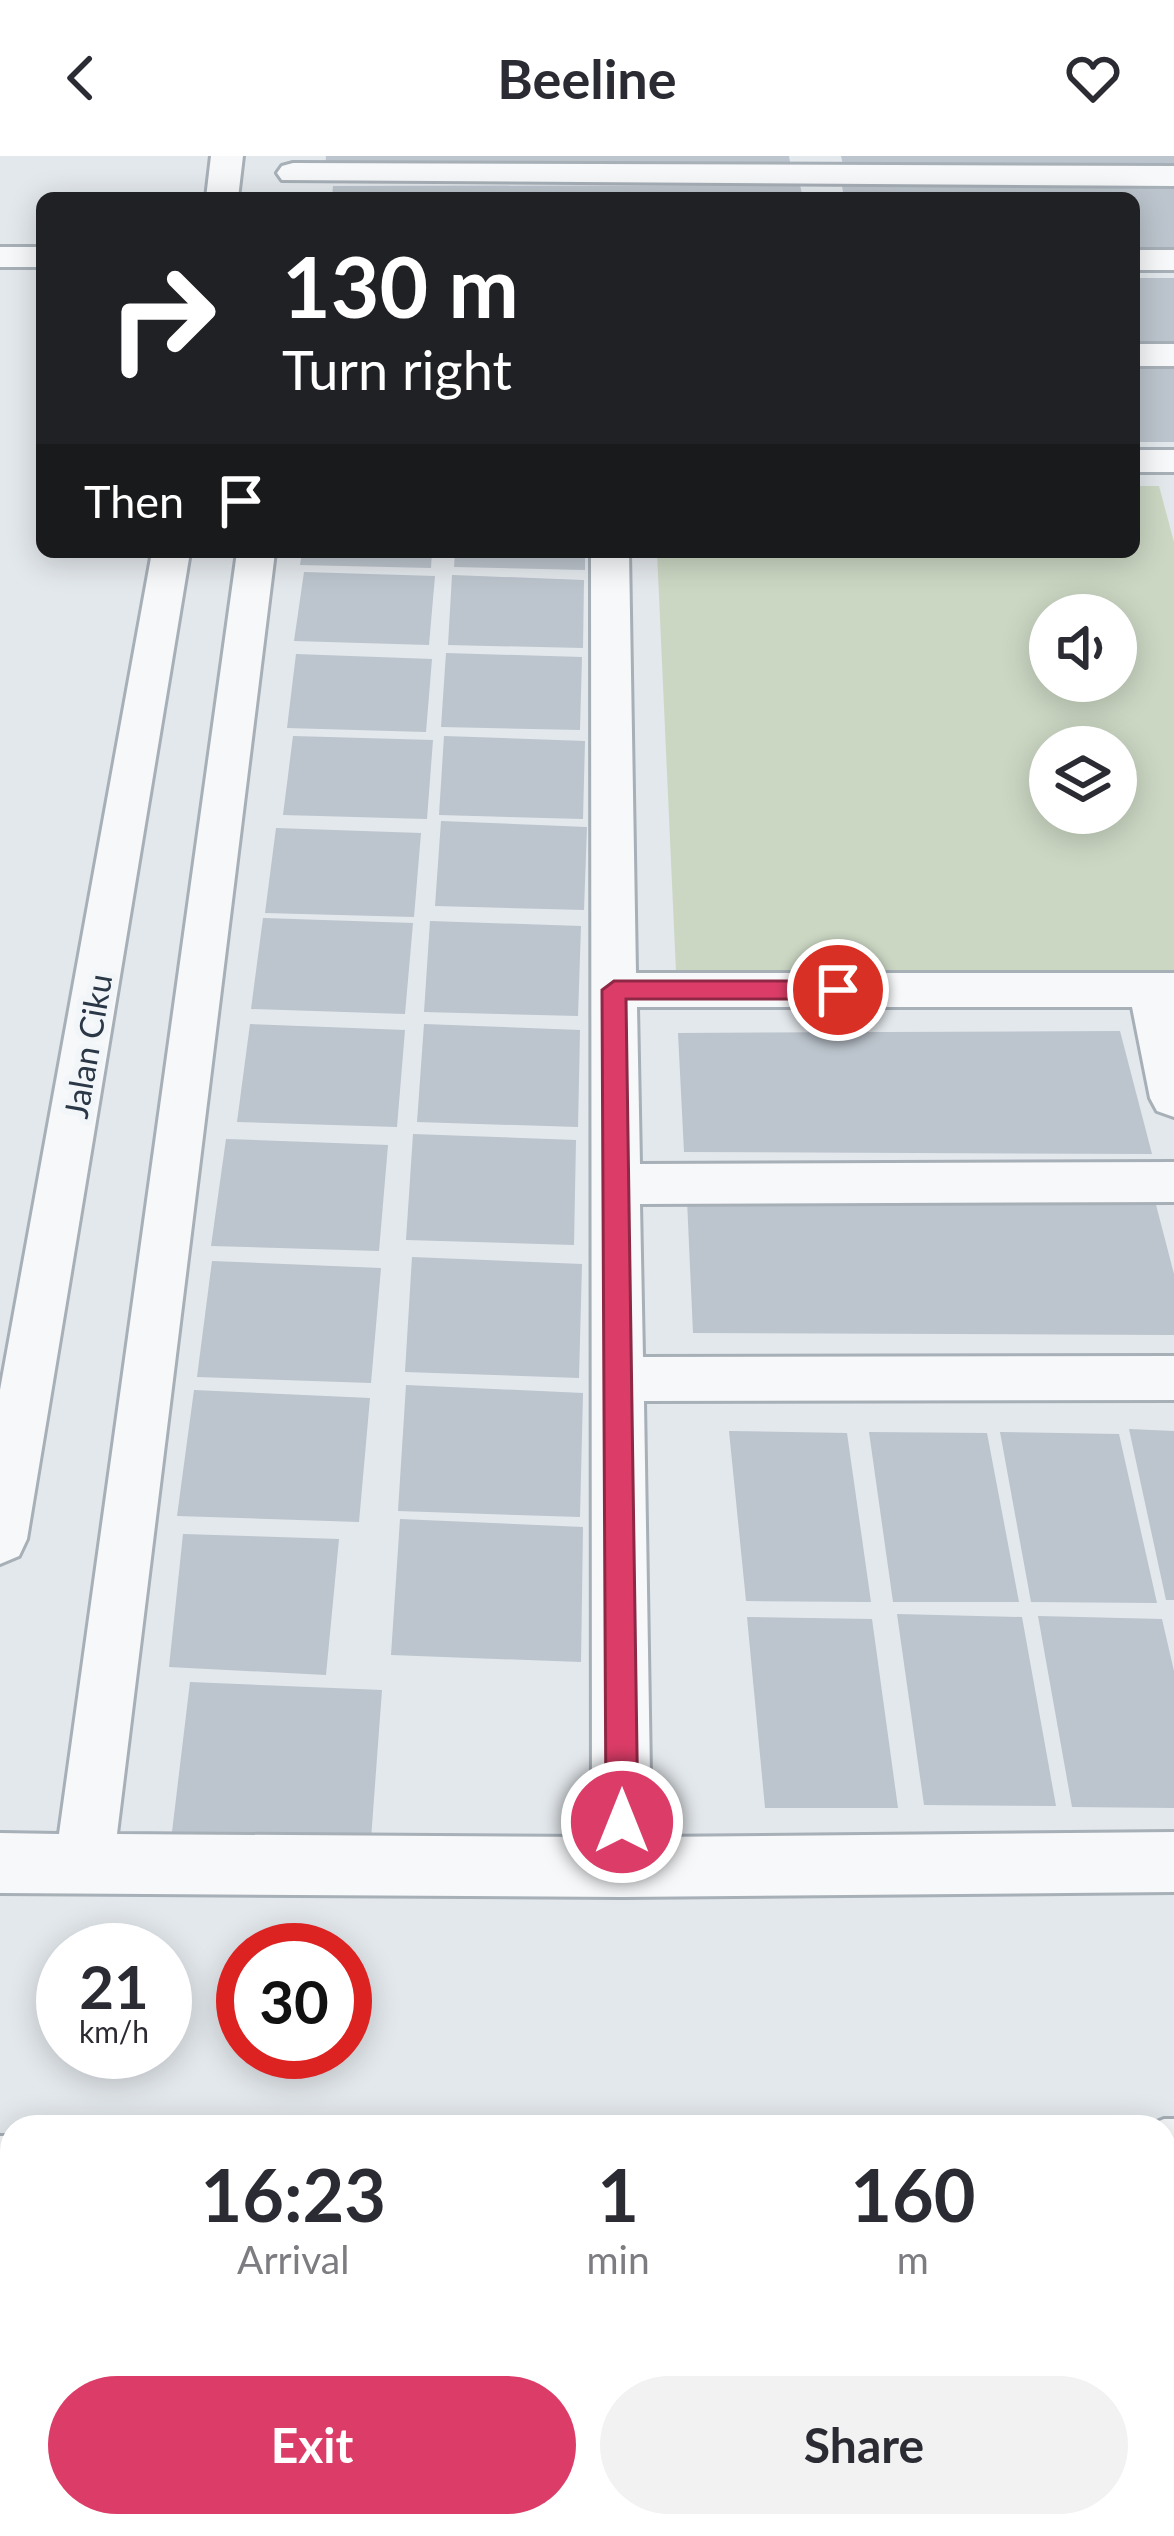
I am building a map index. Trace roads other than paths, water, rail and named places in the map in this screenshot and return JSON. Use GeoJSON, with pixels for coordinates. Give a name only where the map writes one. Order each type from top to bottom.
{"type":"FeatureCollection","features":[{"type":"Feature","properties":{"kind":"street"},"geometry":{"type":"LineString","coordinates":[[223,192],[226,156]]}},
{"type":"Feature","properties":{"kind":"street"},"geometry":{"type":"LineString","coordinates":[[294,176],[1174,176]]}},
{"type":"Feature","properties":{"kind":"street"},"geometry":{"type":"LineString","coordinates":[[0,257],[36,257]]}},
{"type":"Feature","properties":{"kind":"street"},"geometry":{"type":"LineString","coordinates":[[1140,260],[1174,260]]}},
{"type":"Feature","properties":{"kind":"street"},"geometry":{"type":"LineString","coordinates":[[1140,355],[1174,355]]}},
{"type":"Feature","properties":{"kind":"street"},"geometry":{"type":"LineString","coordinates":[[1140,461],[1174,461]]}},
{"type":"Feature","properties":{"kind":"street","name":"Jalan Ciku"},"geometry":{"type":"LineString","coordinates":[[0,1539],[15,1387],[170,558]]}},
{"type":"Feature","properties":{"kind":"street"},"geometry":{"type":"LineString","coordinates":[[84,1865],[255,558]]}},
{"type":"Feature","properties":{"kind":"street"},"geometry":{"type":"LineString","coordinates":[[610,558],[622,1867]]}},
{"type":"Feature","properties":{"kind":"street"},"geometry":{"type":"LineString","coordinates":[[614,990],[1162,990],[1174,1098]]}},
{"type":"Feature","properties":{"kind":"street"},"geometry":{"type":"LineString","coordinates":[[616,1184],[1174,1182]]}},
{"type":"Feature","properties":{"kind":"street"},"geometry":{"type":"LineString","coordinates":[[618,1379],[1174,1378]]}},
{"type":"Feature","properties":{"kind":"street"},"geometry":{"type":"LineString","coordinates":[[0,1863],[622,1867],[1174,1862]]}}]}
